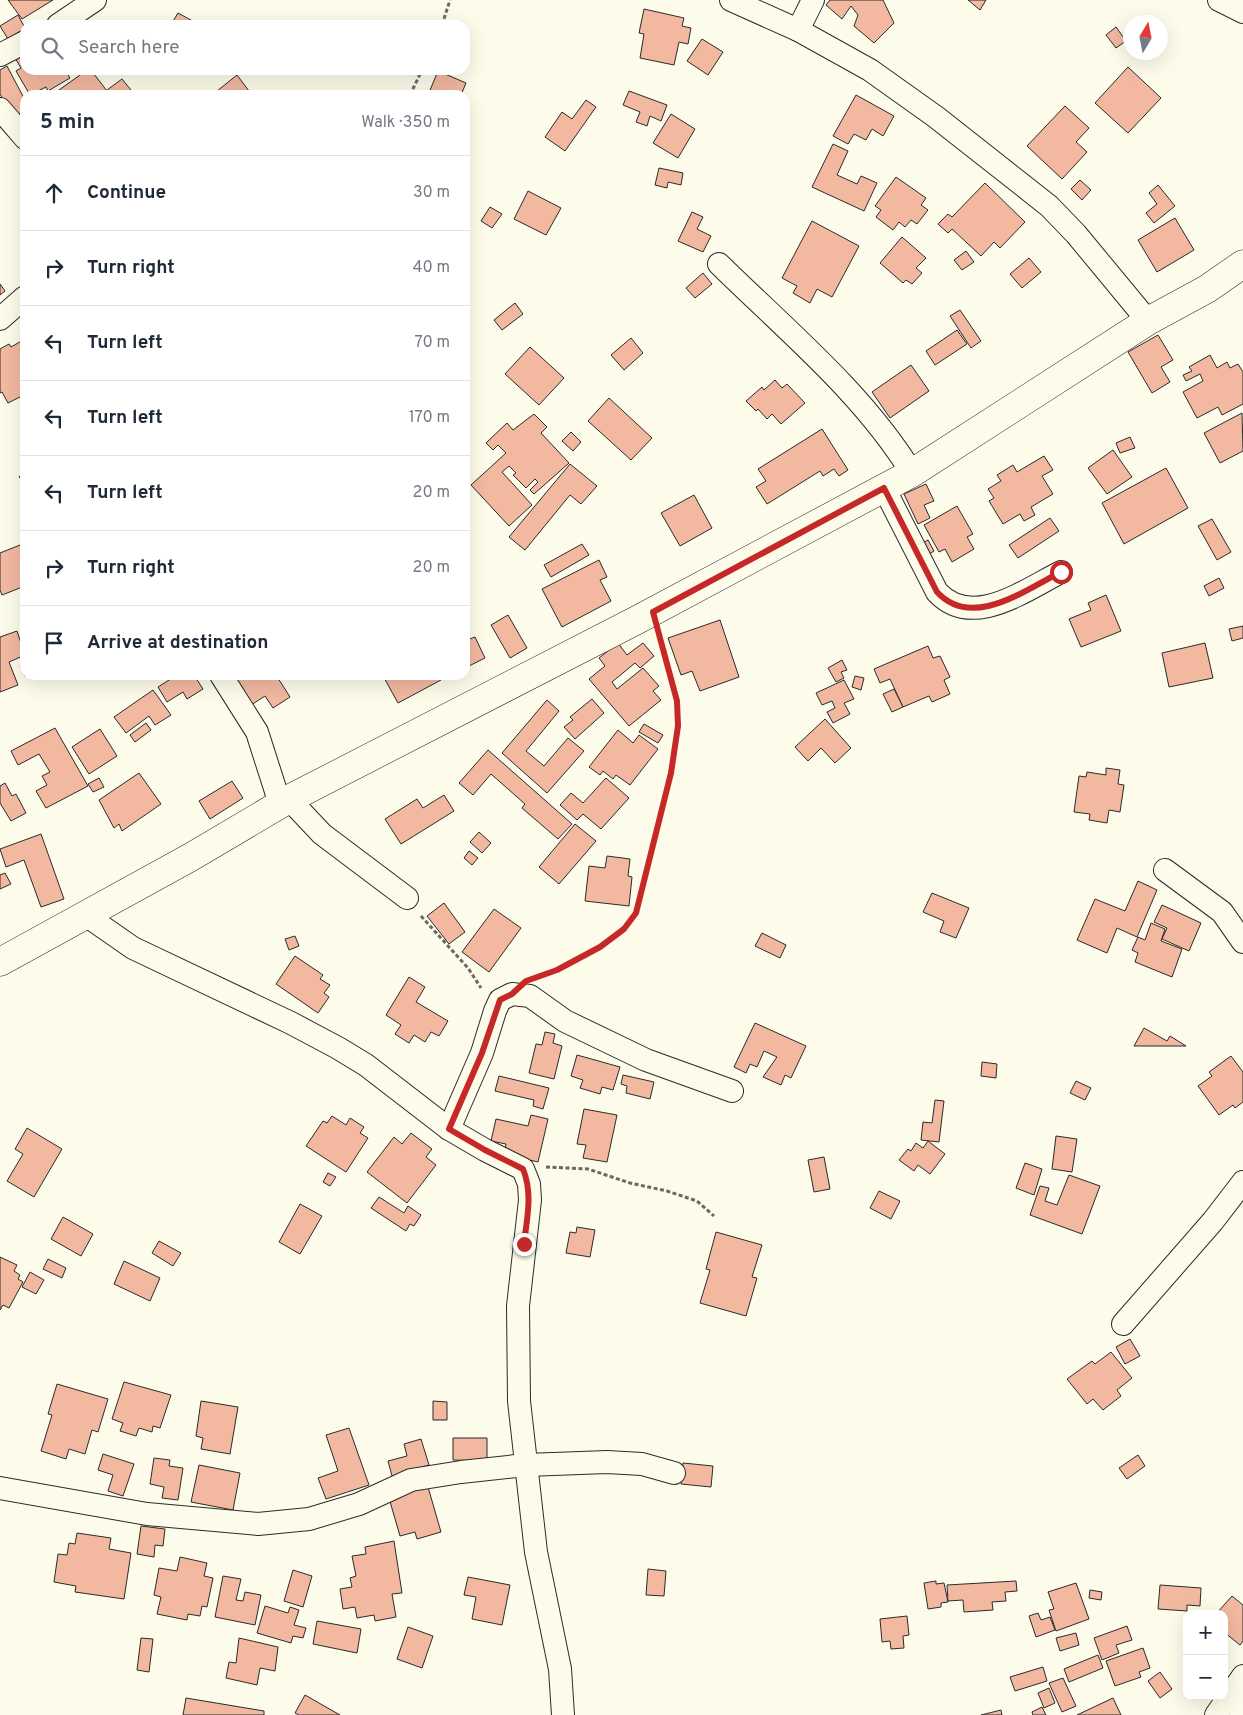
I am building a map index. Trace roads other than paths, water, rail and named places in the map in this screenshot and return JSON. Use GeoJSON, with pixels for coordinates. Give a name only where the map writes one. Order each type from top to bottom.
{"type":"FeatureCollection","features":[{"type":"Feature","properties":{"kind":"street"},"geometry":{"type":"LineString","coordinates":[[65,20],[95,0]]}},
{"type":"Feature","properties":{"kind":"street"},"geometry":{"type":"LineString","coordinates":[[731,0],[798,30],[870,70],[936,117],[1049,206],[1076,234],[1148,321]]}},
{"type":"Feature","properties":{"kind":"street"},"geometry":{"type":"LineString","coordinates":[[798,30],[814,0]]}},
{"type":"Feature","properties":{"kind":"street"},"geometry":{"type":"LineString","coordinates":[[1219,0],[1243,12]]}},
{"type":"Feature","properties":{"kind":"street"},"geometry":{"type":"LineString","coordinates":[[0,54],[20,44]]}},
{"type":"Feature","properties":{"kind":"street"},"geometry":{"type":"LineString","coordinates":[[0,109],[20,132]]}},
{"type":"Feature","properties":{"kind":"street"},"geometry":{"type":"LineString","coordinates":[[719,264],[852,394],[891,438],[912,473]]}},
{"type":"Feature","properties":{"kind":"street"},"geometry":{"type":"LineString","coordinates":[[0,962],[84,914],[191,857],[284,801],[653,612],[912,473],[1148,321],[1208,288],[1243,264]]}},
{"type":"Feature","properties":{"kind":"street"},"geometry":{"type":"LineString","coordinates":[[0,319],[20,301]]}},
{"type":"Feature","properties":{"kind":"street"},"geometry":{"type":"LineString","coordinates":[[884,488],[937,592],[946,601],[965,608],[1000,603],[1061,572]]}},
{"type":"Feature","properties":{"kind":"street"},"geometry":{"type":"LineString","coordinates":[[224,680],[257,732],[284,801],[322,834],[382,877],[407,898]]}},
{"type":"Feature","properties":{"kind":"street"},"geometry":{"type":"LineString","coordinates":[[1165,870],[1222,912],[1243,942]]}},
{"type":"Feature","properties":{"kind":"street"},"geometry":{"type":"LineString","coordinates":[[84,914],[133,948],[290,1023],[366,1065],[449,1129],[523,1169],[529,1184],[530,1200],[521,1270],[518,1325],[519,1401],[536,1552],[560,1669],[563,1715]]}},
{"type":"Feature","properties":{"kind":"street"},"geometry":{"type":"LineString","coordinates":[[449,1129],[482,1053],[500,1000],[512,994],[530,996],[565,1021],[592,1036],[646,1060],[732,1091]]}},
{"type":"Feature","properties":{"kind":"street"},"geometry":{"type":"LineString","coordinates":[[1123,1324],[1213,1221],[1243,1182]]}},
{"type":"Feature","properties":{"kind":"street"},"geometry":{"type":"LineString","coordinates":[[0,1488],[147,1514],[258,1524],[309,1519],[359,1504],[411,1480],[526,1465],[607,1462],[642,1464],[674,1473]]}},
{"type":"Feature","properties":{"kind":"street"},"geometry":{"type":"LineString","coordinates":[[1216,1715],[1238,1683]]}},
{"type":"Feature","properties":{"kind":"street"},"geometry":{"type":"LineString","coordinates":[[1238,1683],[1241,1715]]}}]}
